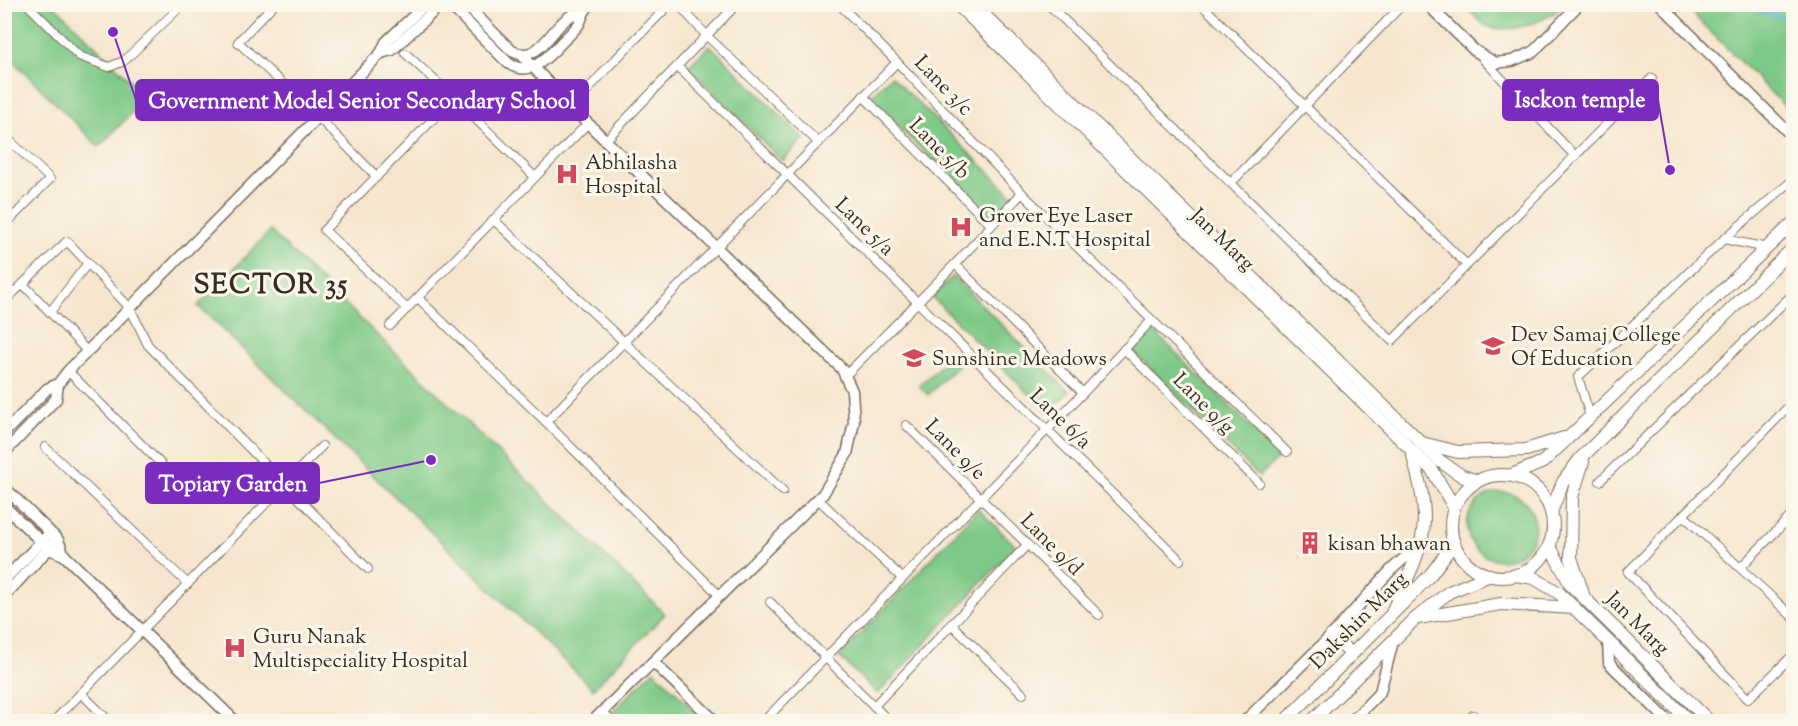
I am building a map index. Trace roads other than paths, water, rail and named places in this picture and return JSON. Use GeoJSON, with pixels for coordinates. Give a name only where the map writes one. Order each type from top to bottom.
{"type":"FeatureCollection","features":[{"type":"Feature","properties":{"kind":"main road","name":"Jan Marg"},"geometry":{"type":"LineString","coordinates":[[957,4],[1416,447],[1462,476],[1478,481]]}},
{"type":"Feature","properties":{"kind":"main road","name":"Jan Marg"},"geometry":{"type":"LineString","coordinates":[[973,4],[1416,447],[1455,507]]}},
{"type":"Feature","properties":{"kind":"main road"},"geometry":{"type":"LineString","coordinates":[[1512,475],[1531,483],[1542,493],[1551,512],[1552,531],[1549,545],[1536,562],[1524,572],[1500,577],[1474,568],[1463,558],[1454,543],[1451,522],[1455,507],[1462,496],[1478,481],[1487,477],[1512,475],[1542,462],[1794,222]]}},
{"type":"Feature","properties":{"kind":"main road"},"geometry":{"type":"LineString","coordinates":[[1551,512],[1563,482],[1585,454],[1794,247]]}},
{"type":"Feature","properties":{"kind":"main road"},"geometry":{"type":"LineString","coordinates":[[1390,615],[1423,532],[1424,515],[1416,447],[1458,452],[1526,450],[1568,437]]}},
{"type":"Feature","properties":{"kind":"main road"},"geometry":{"type":"LineString","coordinates":[[1585,454],[1572,497],[1571,558],[1585,598]]}},
{"type":"Feature","properties":{"kind":"main road","name":"Dakshin Marg"},"geometry":{"type":"LineString","coordinates":[[1284,722],[1431,574],[1454,543]]}},
{"type":"Feature","properties":{"kind":"main road","name":"Jan Marg"},"geometry":{"type":"LineString","coordinates":[[1549,545],[1571,585],[1710,722]]}},
{"type":"Feature","properties":{"kind":"main road","name":"Jan Marg"},"geometry":{"type":"LineString","coordinates":[[1515,574],[1534,578],[1559,593],[1690,722]]}},
{"type":"Feature","properties":{"kind":"main road","name":"Dakshin Marg"},"geometry":{"type":"LineString","coordinates":[[1311,722],[1416,619],[1449,592],[1490,575]]}},
{"type":"Feature","properties":{"kind":"main road"},"geometry":{"type":"LineString","coordinates":[[1416,619],[1501,604],[1575,608]]}},
{"type":"Feature","properties":{"kind":"main road"},"geometry":{"type":"LineString","coordinates":[[1331,636],[1352,654]]}},
{"type":"Feature","properties":{"kind":"street"},"geometry":{"type":"LineString","coordinates":[[27,4],[79,56],[109,67],[124,61],[183,4]]}},
{"type":"Feature","properties":{"kind":"street"},"geometry":{"type":"LineString","coordinates":[[274,4],[238,42],[319,118],[377,177]]}},
{"type":"Feature","properties":{"kind":"street"},"geometry":{"type":"LineString","coordinates":[[4,433],[47,389],[58,384],[68,371],[319,118],[381,53],[386,42],[426,4]]}},
{"type":"Feature","properties":{"kind":"street"},"geometry":{"type":"LineString","coordinates":[[465,4],[512,51],[521,54],[572,108],[843,369],[852,391],[854,422],[847,454],[823,494],[592,722]]}},
{"type":"Feature","properties":{"kind":"street"},"geometry":{"type":"LineString","coordinates":[[572,108],[670,4]]}},
{"type":"Feature","properties":{"kind":"street"},"geometry":{"type":"LineString","coordinates":[[678,4],[707,36],[819,143]]}},
{"type":"Feature","properties":{"kind":"street"},"geometry":{"type":"LineString","coordinates":[[606,140],[737,4]]}},
{"type":"Feature","properties":{"kind":"street","name":"Lane 3/c"},"geometry":{"type":"LineString","coordinates":[[839,4],[1022,193],[1287,452]]}},
{"type":"Feature","properties":{"kind":"street"},"geometry":{"type":"LineString","coordinates":[[1201,4],[1467,265]]}},
{"type":"Feature","properties":{"kind":"street"},"geometry":{"type":"LineString","coordinates":[[1231,183],[1403,4]]}},
{"type":"Feature","properties":{"kind":"street"},"geometry":{"type":"LineString","coordinates":[[1427,4],[1575,156]]}},
{"type":"Feature","properties":{"kind":"street"},"geometry":{"type":"LineString","coordinates":[[1474,50],[1495,63],[1512,61],[1533,52],[1579,4]]}},
{"type":"Feature","properties":{"kind":"street"},"geometry":{"type":"LineString","coordinates":[[1660,4],[1794,138]]}},
{"type":"Feature","properties":{"kind":"street"},"geometry":{"type":"LineString","coordinates":[[381,53],[392,50],[437,8],[449,6],[513,66],[522,68],[532,66],[544,62],[579,25],[586,8]]}},
{"type":"Feature","properties":{"kind":"street"},"geometry":{"type":"LineString","coordinates":[[1055,7],[1392,341],[1652,78]]}},
{"type":"Feature","properties":{"kind":"street"},"geometry":{"type":"LineString","coordinates":[[521,54],[536,50],[569,16],[586,8]]}},
{"type":"Feature","properties":{"kind":"street"},"geometry":{"type":"LineString","coordinates":[[405,53],[535,177]]}},
{"type":"Feature","properties":{"kind":"street"},"geometry":{"type":"LineString","coordinates":[[546,422],[897,62]]}},
{"type":"Feature","properties":{"kind":"street","name":"Lane 5/a"},"geometry":{"type":"LineString","coordinates":[[678,67],[917,302]]}},
{"type":"Feature","properties":{"kind":"street","name":"Lane 5/b"},"geometry":{"type":"LineString","coordinates":[[863,96],[991,225]]}},
{"type":"Feature","properties":{"kind":"street"},"geometry":{"type":"LineString","coordinates":[[407,309],[324,230],[454,98]]}},
{"type":"Feature","properties":{"kind":"street"},"geometry":{"type":"LineString","coordinates":[[390,326],[588,123]]}},
{"type":"Feature","properties":{"kind":"street"},"geometry":{"type":"LineString","coordinates":[[4,135],[50,179],[4,226]]}},
{"type":"Feature","properties":{"kind":"street"},"geometry":{"type":"LineString","coordinates":[[1590,416],[1578,377],[1724,239],[1794,179]]}},
{"type":"Feature","properties":{"kind":"street"},"geometry":{"type":"LineString","coordinates":[[845,376],[1022,193]]}},
{"type":"Feature","properties":{"kind":"street"},"geometry":{"type":"LineString","coordinates":[[494,220],[783,491]]}},
{"type":"Feature","properties":{"kind":"street"},"geometry":{"type":"LineString","coordinates":[[1724,239],[1767,248]]}},
{"type":"Feature","properties":{"kind":"street"},"geometry":{"type":"LineString","coordinates":[[4,302],[67,241],[130,308],[148,345],[368,569]]}},
{"type":"Feature","properties":{"kind":"street"},"geometry":{"type":"LineString","coordinates":[[50,312],[88,263]]}},
{"type":"Feature","properties":{"kind":"street"},"geometry":{"type":"LineString","coordinates":[[955,264],[1083,393]]}},
{"type":"Feature","properties":{"kind":"street"},"geometry":{"type":"LineString","coordinates":[[23,284],[87,352]]}},
{"type":"Feature","properties":{"kind":"street"},"geometry":{"type":"LineString","coordinates":[[1600,481],[1794,293]]}},
{"type":"Feature","properties":{"kind":"street"},"geometry":{"type":"LineString","coordinates":[[418,297],[719,595]]}},
{"type":"Feature","properties":{"kind":"street","name":"Lane 6/a"},"geometry":{"type":"LineString","coordinates":[[917,302],[1180,560]]}},
{"type":"Feature","properties":{"kind":"street"},"geometry":{"type":"LineString","coordinates":[[763,722],[1152,320]]}},
{"type":"Feature","properties":{"kind":"street","name":"Lane 9/g"},"geometry":{"type":"LineString","coordinates":[[1124,349],[1259,483]]}},
{"type":"Feature","properties":{"kind":"street"},"geometry":{"type":"LineString","coordinates":[[68,371],[162,465]]}},
{"type":"Feature","properties":{"kind":"street"},"geometry":{"type":"LineString","coordinates":[[4,453],[56,399],[58,384]]}},
{"type":"Feature","properties":{"kind":"street"},"geometry":{"type":"LineString","coordinates":[[1794,401],[1628,572],[1748,699],[1794,654]]}},
{"type":"Feature","properties":{"kind":"street","name":"Lane 9/e"},"geometry":{"type":"LineString","coordinates":[[906,425],[980,498]]}},
{"type":"Feature","properties":{"kind":"street"},"geometry":{"type":"LineString","coordinates":[[53,722],[322,446]]}},
{"type":"Feature","properties":{"kind":"street"},"geometry":{"type":"LineString","coordinates":[[45,447],[188,584]]}},
{"type":"Feature","properties":{"kind":"street"},"geometry":{"type":"LineString","coordinates":[[4,487],[54,536],[64,555],[236,722]]}},
{"type":"Feature","properties":{"kind":"street","name":"Lane 9/d"},"geometry":{"type":"LineString","coordinates":[[980,498],[1099,615]]}},
{"type":"Feature","properties":{"kind":"street"},"geometry":{"type":"LineString","coordinates":[[818,499],[902,578]]}},
{"type":"Feature","properties":{"kind":"street"},"geometry":{"type":"LineString","coordinates":[[4,506],[45,546],[64,555]]}},
{"type":"Feature","properties":{"kind":"street"},"geometry":{"type":"LineString","coordinates":[[1740,568],[1794,513]]}},
{"type":"Feature","properties":{"kind":"street"},"geometry":{"type":"LineString","coordinates":[[1683,515],[1794,618]]}},
{"type":"Feature","properties":{"kind":"street"},"geometry":{"type":"LineString","coordinates":[[4,596],[54,536]]}},
{"type":"Feature","properties":{"kind":"street"},"geometry":{"type":"LineString","coordinates":[[874,705],[1027,544]]}},
{"type":"Feature","properties":{"kind":"street"},"geometry":{"type":"LineString","coordinates":[[1244,722],[1331,636],[1391,570],[1420,544]]}},
{"type":"Feature","properties":{"kind":"street"},"geometry":{"type":"LineString","coordinates":[[4,580],[45,546]]}},
{"type":"Feature","properties":{"kind":"street"},"geometry":{"type":"LineString","coordinates":[[770,602],[890,722]]}},
{"type":"Feature","properties":{"kind":"street"},"geometry":{"type":"LineString","coordinates":[[951,624],[1023,694]]}},
{"type":"Feature","properties":{"kind":"street"},"geometry":{"type":"LineString","coordinates":[[1351,722],[1380,693],[1393,641]]}},
{"type":"Feature","properties":{"kind":"street"},"geometry":{"type":"LineString","coordinates":[[1608,641],[1609,663],[1670,722]]}},
{"type":"Feature","properties":{"kind":"street"},"geometry":{"type":"LineString","coordinates":[[653,662],[716,722]]}},
{"type":"Feature","properties":{"kind":"street"},"geometry":{"type":"LineString","coordinates":[[81,693],[110,722]]}},
{"type":"Feature","properties":{"kind":"street"},"geometry":{"type":"LineString","coordinates":[[602,711],[613,722]]}},
{"type":"Feature","properties":{"kind":"street"},"geometry":{"type":"LineString","coordinates":[[1467,722],[1473,715],[1479,722]]}},
{"type":"Feature","properties":{"kind":"waterway"},"geometry":{"type":"LineString","coordinates":[[1753,4],[1760,12],[1794,20]]}},
{"type":"Feature","properties":{"kind":"place","name":"Government Model Senior Secondary School"},"geometry":{"type":"Point","coordinates":[113,32]}},
{"type":"Feature","properties":{"kind":"place","name":"Isckon temple"},"geometry":{"type":"Point","coordinates":[1670,170]}},
{"type":"Feature","properties":{"kind":"place","name":"Abhilasha Hospital"},"geometry":{"type":"Point","coordinates":[567,174]}},
{"type":"Feature","properties":{"kind":"place","name":"Grover Eye Laser and E.N.T Hospital"},"geometry":{"type":"Point","coordinates":[961,227]}},
{"type":"Feature","properties":{"kind":"place","name":"Dev Samaj College Of Education"},"geometry":{"type":"Point","coordinates":[1493,346]}},
{"type":"Feature","properties":{"kind":"place","name":"Sunshine Meadows"},"geometry":{"type":"Point","coordinates":[914,358]}},
{"type":"Feature","properties":{"kind":"place","name":"Topiary Garden"},"geometry":{"type":"Point","coordinates":[431,460]}},
{"type":"Feature","properties":{"kind":"place","name":"kisan bhawan"},"geometry":{"type":"Point","coordinates":[1310,543]}},
{"type":"Feature","properties":{"kind":"place","name":"Guru Nanak Multispeciality Hospital"},"geometry":{"type":"Point","coordinates":[235,648]}},
{"type":"Feature","properties":{"kind":"district","name":"SECTOR 35"},"geometry":{"type":"Point","coordinates":[271,284]}}]}
